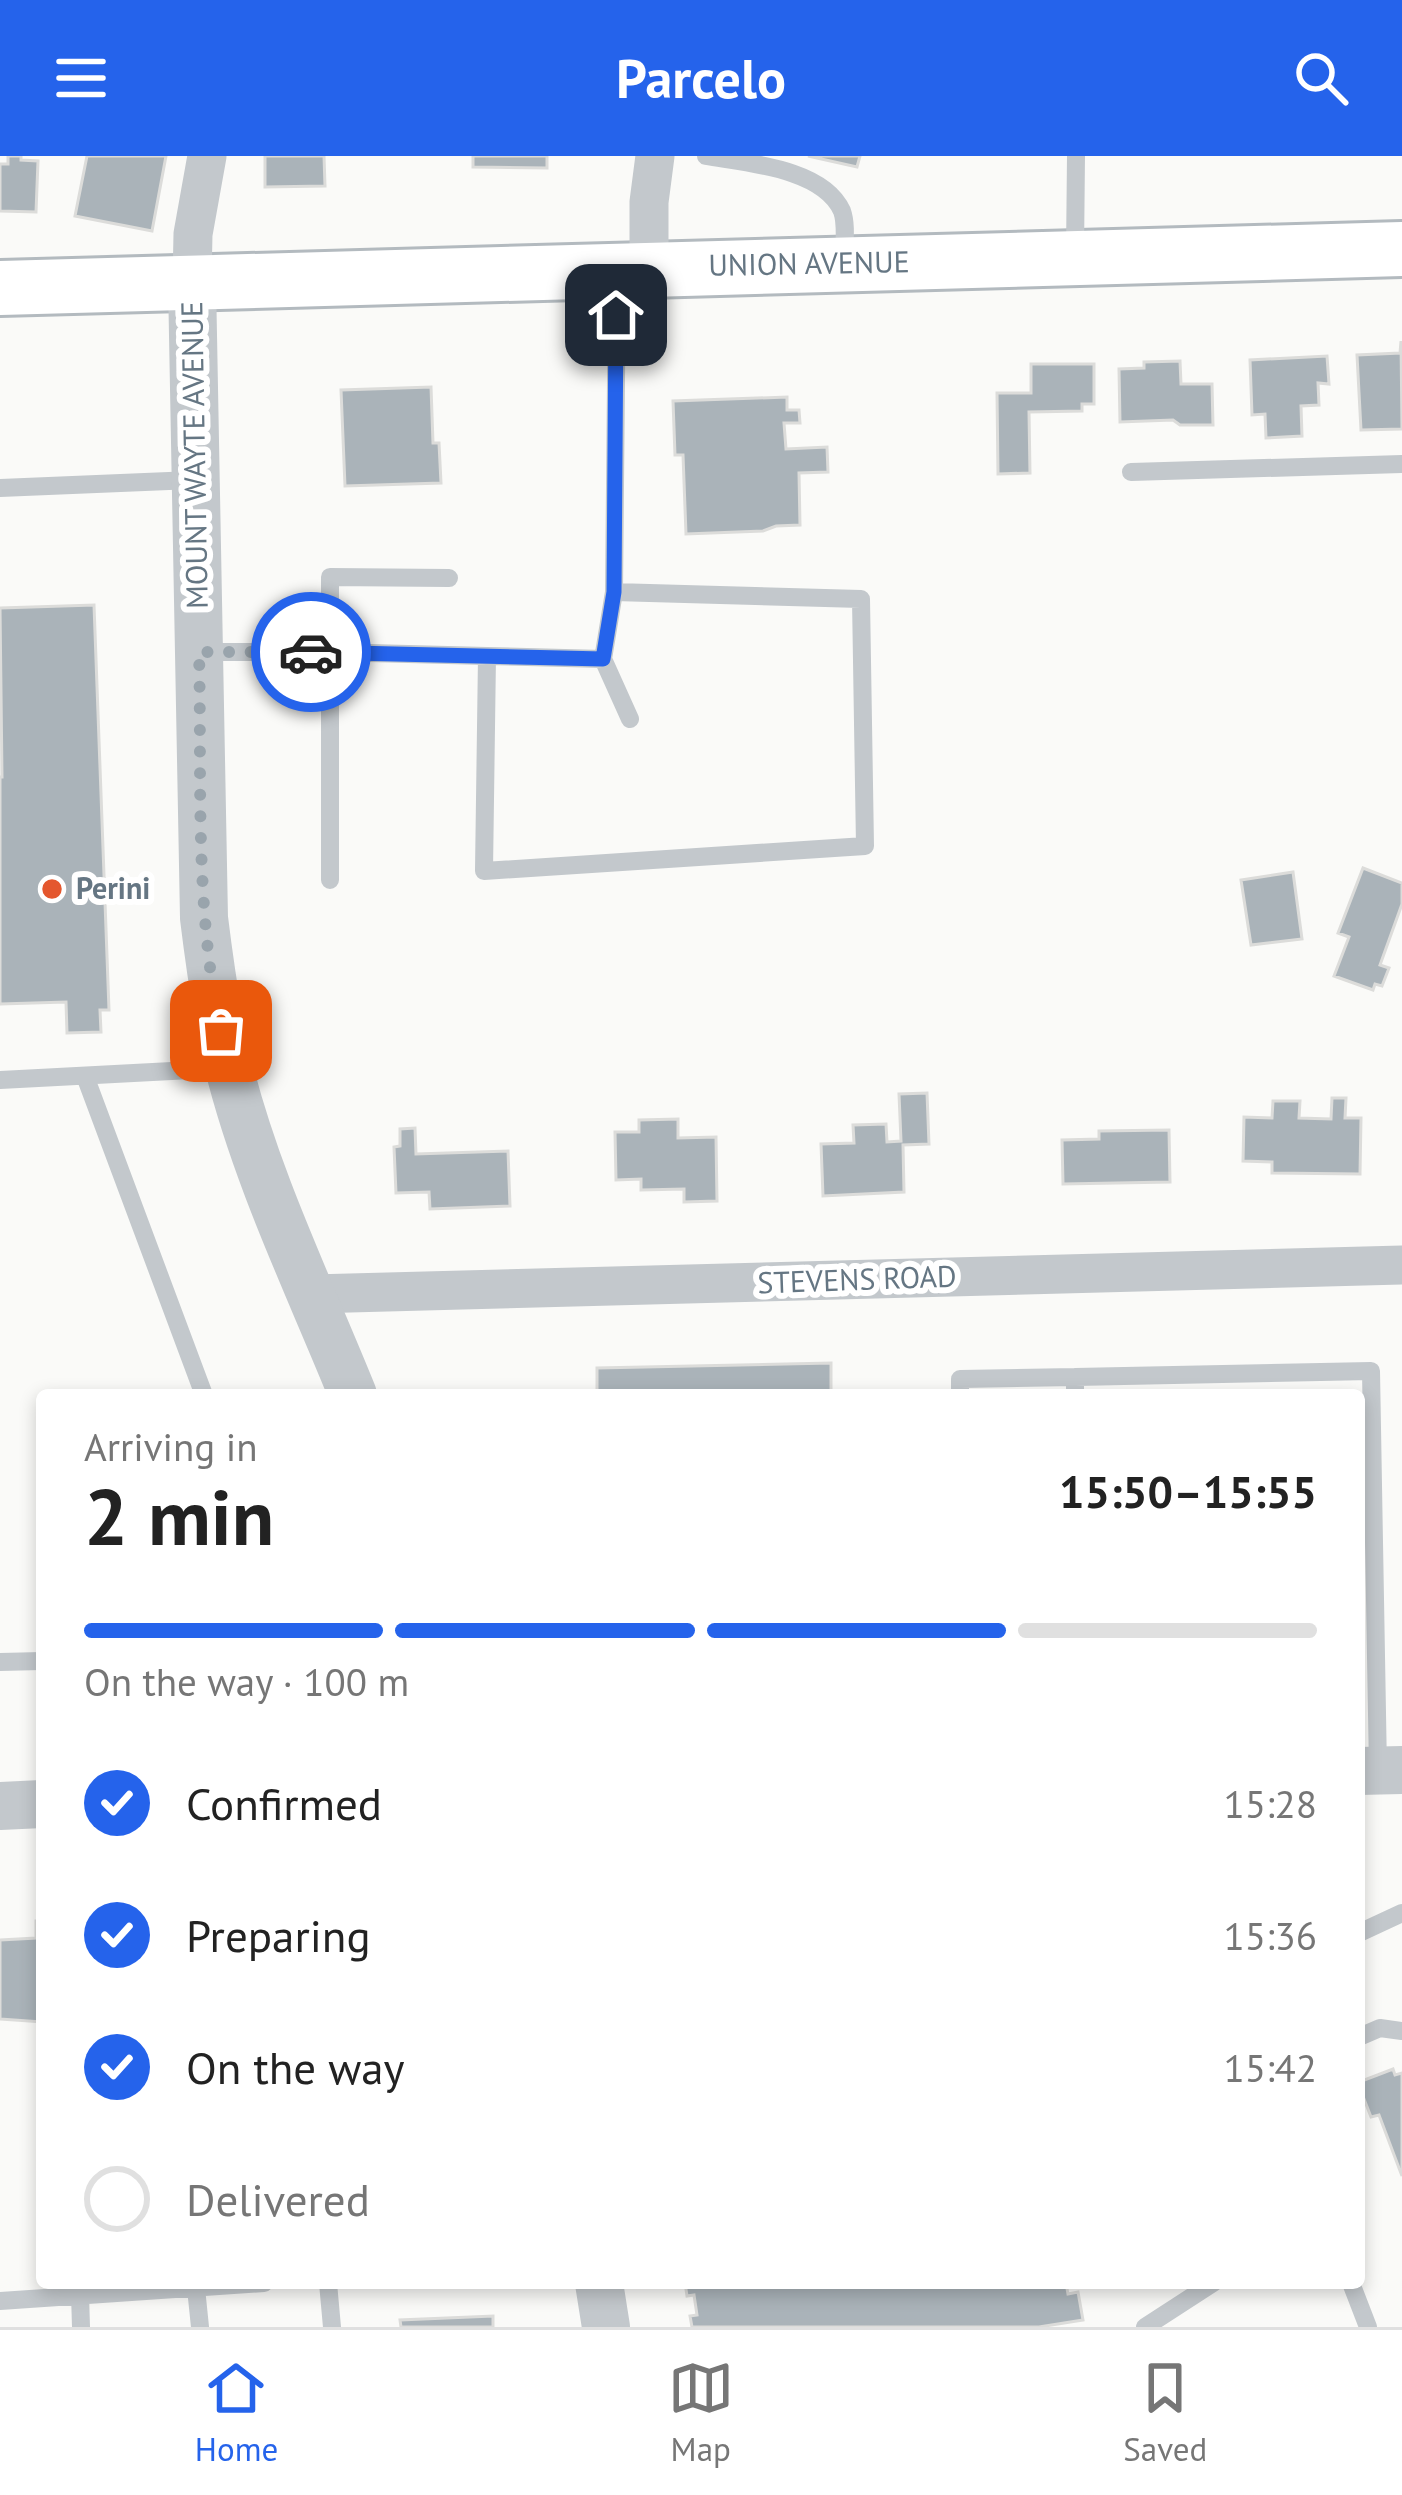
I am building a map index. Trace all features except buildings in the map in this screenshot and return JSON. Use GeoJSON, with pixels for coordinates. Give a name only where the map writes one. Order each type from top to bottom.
{"type":"FeatureCollection","features":[{"type":"Feature","properties":{"kind":"main road","name":"UNION AVENUE"},"geometry":{"type":"LineString","coordinates":[[0,288],[1402,249]]}},
{"type":"Feature","properties":{"kind":"street"},"geometry":{"type":"LineString","coordinates":[[192,282],[193,234],[207,156]]}},
{"type":"Feature","properties":{"kind":"street"},"geometry":{"type":"LineString","coordinates":[[633,269],[655,156]]}},
{"type":"Feature","properties":{"kind":"street","name":"MOUNT WAYTE AVENUE"},"geometry":{"type":"LineString","coordinates":[[192,282],[204,918],[213,993],[229,1068],[274,1204],[350,1389]]}},
{"type":"Feature","properties":{"kind":"street","name":"STEVENS ROAD"},"geometry":{"type":"LineString","coordinates":[[312,1294],[1402,1265]]}},
{"type":"Feature","properties":{"kind":"street"},"geometry":{"type":"LineString","coordinates":[[0,1806],[36,1804]]}},
{"type":"Feature","properties":{"kind":"street"},"geometry":{"type":"LineString","coordinates":[[600,2289],[606,2327]]}},
{"type":"Feature","properties":{"kind":"lane"},"geometry":{"type":"LineString","coordinates":[[707,156],[785,170],[831,194],[844,215],[844,263]]}},
{"type":"Feature","properties":{"kind":"lane"},"geometry":{"type":"LineString","coordinates":[[1075,258],[1076,156]]}},
{"type":"Feature","properties":{"kind":"lane"},"geometry":{"type":"LineString","coordinates":[[630,719],[603,659],[614,592],[633,269]]}},
{"type":"Feature","properties":{"kind":"lane"},"geometry":{"type":"LineString","coordinates":[[1131,472],[1402,464]]}},
{"type":"Feature","properties":{"kind":"lane"},"geometry":{"type":"LineString","coordinates":[[0,488],[196,480]]}},
{"type":"Feature","properties":{"kind":"lane"},"geometry":{"type":"LineString","coordinates":[[331,880],[330,577],[449,578]]}},
{"type":"Feature","properties":{"kind":"lane"},"geometry":{"type":"LineString","coordinates":[[487,656],[484,871],[865,847],[861,599],[614,592]]}},
{"type":"Feature","properties":{"kind":"lane"},"geometry":{"type":"LineString","coordinates":[[199,652],[603,659]]}},
{"type":"Feature","properties":{"kind":"lane"},"geometry":{"type":"LineString","coordinates":[[0,1080],[229,1068]]}},
{"type":"Feature","properties":{"kind":"lane"},"geometry":{"type":"LineString","coordinates":[[85,1076],[202,1389]]}},
{"type":"Feature","properties":{"kind":"lane"},"geometry":{"type":"LineString","coordinates":[[960,1389],[960,1379],[1075,1386],[1371,1371],[1380,1770]]}},
{"type":"Feature","properties":{"kind":"lane"},"geometry":{"type":"LineString","coordinates":[[0,1662],[36,1661]]}},
{"type":"Feature","properties":{"kind":"lane"},"geometry":{"type":"LineString","coordinates":[[1365,1930],[1402,1913]]}},
{"type":"Feature","properties":{"kind":"lane"},"geometry":{"type":"LineString","coordinates":[[1365,2034],[1380,2028],[1402,2031]]}},
{"type":"Feature","properties":{"kind":"lane"},"geometry":{"type":"LineString","coordinates":[[0,2301],[177,2289]]}},
{"type":"Feature","properties":{"kind":"lane"},"geometry":{"type":"LineString","coordinates":[[196,2289],[200,2327]]}},
{"type":"Feature","properties":{"kind":"lane"},"geometry":{"type":"LineString","coordinates":[[329,2289],[332,2327]]}},
{"type":"Feature","properties":{"kind":"lane"},"geometry":{"type":"LineString","coordinates":[[1145,2327],[1204,2289]]}},
{"type":"Feature","properties":{"kind":"lane"},"geometry":{"type":"LineString","coordinates":[[1353,2289],[1368,2327]]}},
{"type":"Feature","properties":{"kind":"lane"},"geometry":{"type":"LineString","coordinates":[[80,2294],[81,2327]]}},
{"type":"Feature","properties":{"kind":"way so far"},"geometry":{"type":"LineString","coordinates":[[221,1031],[204,918],[199,652],[311,652]]}},
{"type":"Feature","properties":{"kind":"place","name":"Perini"},"geometry":{"type":"Point","coordinates":[52,889]}},
{"type":"Feature","properties":{"kind":"route"},"geometry":{"type":"LineString","coordinates":[[311,652],[603,659],[614,592],[616,315]]}}]}
